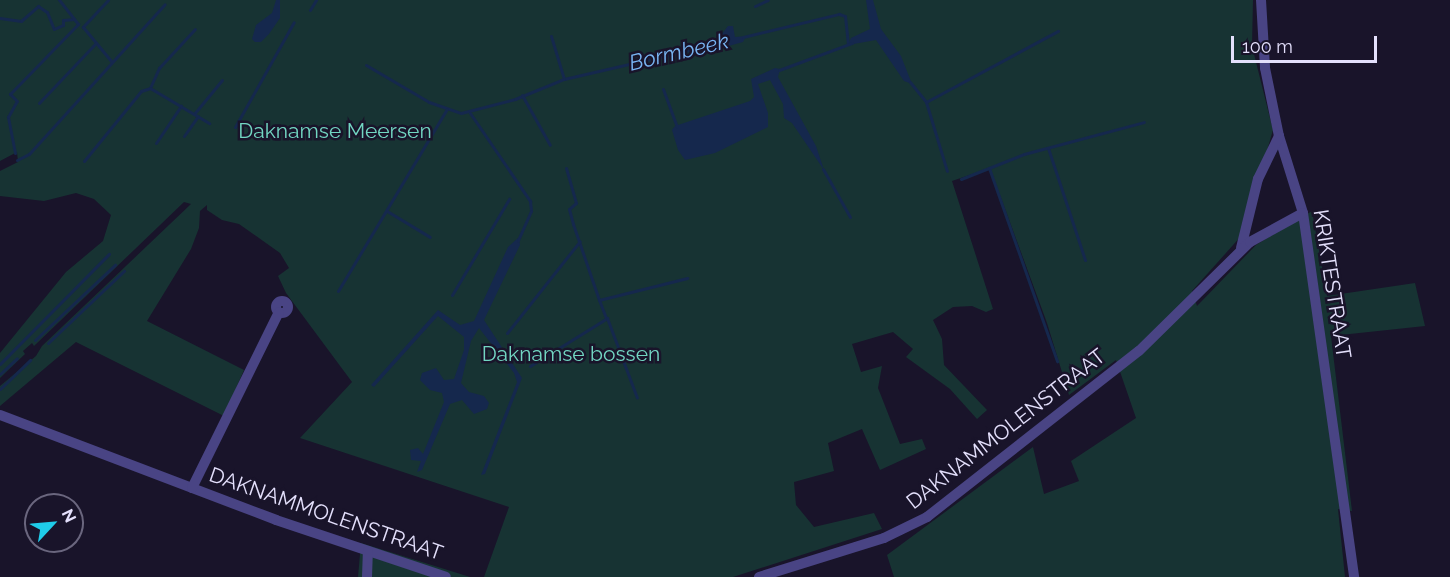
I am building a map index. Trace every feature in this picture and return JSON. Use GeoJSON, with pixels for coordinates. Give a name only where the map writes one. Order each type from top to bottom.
{"type":"FeatureCollection","features":[{"type":"Feature","properties":{"kind":"street","name":"KRIKTESTRAAT"},"geometry":{"type":"LineString","coordinates":[[1261,0],[1265,68],[1280,135],[1303,213],[1354,577]]}},
{"type":"Feature","properties":{"kind":"street"},"geometry":{"type":"LineString","coordinates":[[1241,250],[1258,179],[1280,135]]}},
{"type":"Feature","properties":{"kind":"street","name":"DAKNAMMOLENSTRAAT"},"geometry":{"type":"LineString","coordinates":[[759,577],[884,538],[927,517],[1139,351],[1250,242],[1303,213]]}},
{"type":"Feature","properties":{"kind":"street","name":"DAKNAMMOLENSTRAAT"},"geometry":{"type":"LineString","coordinates":[[192,488],[279,312]]}},
{"type":"Feature","properties":{"kind":"street","name":"DAKNAMMOLENSTRAAT"},"geometry":{"type":"LineString","coordinates":[[0,415],[192,488],[446,577]]}},
{"type":"Feature","properties":{"kind":"street"},"geometry":{"type":"LineString","coordinates":[[367,577],[368,551]]}},
{"type":"Feature","properties":{"kind":"green space"},"geometry":{"type":"Polygon","coordinates":[[[0,0],[1253,0],[1252,46],[1273,130],[1242,235],[1192,291],[1197,306],[1256,245],[1312,211],[1327,296],[1415,283],[1425,326],[1331,336],[1352,511],[1338,509],[1345,577],[894,577],[887,555],[1033,447],[1044,494],[1079,481],[1071,461],[1136,418],[1116,360],[1069,395],[1047,323],[990,168],[952,181],[993,309],[986,312],[972,306],[953,307],[933,320],[942,339],[944,365],[987,410],[977,419],[950,389],[906,357],[913,349],[893,332],[852,344],[861,372],[882,366],[878,388],[900,444],[922,439],[926,449],[880,470],[862,429],[828,443],[834,471],[794,482],[796,505],[814,527],[874,513],[882,529],[733,577],[484,577],[509,507],[300,438],[352,382],[286,293],[278,276],[289,268],[280,253],[239,224],[222,220],[207,210],[207,205],[200,211],[199,228],[191,249],[147,321],[244,370],[224,416],[76,342],[0,406],[0,386],[36,356],[42,346],[191,204],[184,202],[34,346],[32,343],[23,351],[25,354],[0,378],[0,353],[66,272],[103,241],[111,215],[94,199],[76,193],[44,201],[0,196],[0,171],[18,162],[17,152],[0,161],[0,0]]]}},
{"type":"Feature","properties":{"kind":"green space"},"geometry":{"type":"Polygon","coordinates":[[[361,543],[470,577],[358,577],[361,543]]]}},
{"type":"Feature","properties":{"kind":"water"},"geometry":{"type":"Polygon","coordinates":[[[276,0],[280,0],[280,18],[261,42],[255,42],[252,39],[256,25],[272,13],[276,0]]]}},
{"type":"Feature","properties":{"kind":"water"},"geometry":{"type":"Polygon","coordinates":[[[866,0],[873,0],[881,29],[901,56],[912,84],[904,81],[876,40],[848,45],[851,38],[870,29],[866,0]]]}},
{"type":"Feature","properties":{"kind":"water"},"geometry":{"type":"Polygon","coordinates":[[[728,26],[733,26],[735,37],[746,36],[743,42],[718,49],[714,44],[728,26]]]}},
{"type":"Feature","properties":{"kind":"water"},"geometry":{"type":"Polygon","coordinates":[[[775,68],[780,69],[778,77],[816,146],[824,170],[792,123],[784,118],[783,104],[770,80],[758,84],[768,113],[768,127],[715,153],[685,160],[678,150],[672,130],[675,126],[750,101],[754,97],[751,79],[775,68]]]}},
{"type":"Feature","properties":{"kind":"water"},"geometry":{"type":"Polygon","coordinates":[[[519,237],[520,245],[484,320],[522,378],[485,474],[481,475],[517,382],[514,373],[479,328],[471,341],[461,383],[469,392],[484,396],[489,403],[487,409],[474,414],[462,400],[450,404],[422,470],[417,472],[421,461],[411,460],[410,450],[418,448],[423,454],[444,402],[442,393],[430,390],[420,380],[422,373],[436,368],[444,380],[454,379],[464,350],[464,337],[438,316],[374,387],[371,385],[438,310],[460,325],[474,321],[508,247],[519,237]]]}},
{"type":"Feature","properties":{"kind":"waterway"},"geometry":{"type":"LineString","coordinates":[[15,153],[8,117],[17,101],[10,94],[78,24],[59,0]]}},
{"type":"Feature","properties":{"kind":"waterway"},"geometry":{"type":"LineString","coordinates":[[108,0],[83,27],[112,62]]}},
{"type":"Feature","properties":{"kind":"waterway"},"geometry":{"type":"LineString","coordinates":[[310,10],[316,0]]}},
{"type":"Feature","properties":{"kind":"waterway"},"geometry":{"type":"LineString","coordinates":[[755,6],[768,0]]}},
{"type":"Feature","properties":{"kind":"waterway"},"geometry":{"type":"LineString","coordinates":[[17,160],[29,154],[165,4]]}},
{"type":"Feature","properties":{"kind":"waterway"},"geometry":{"type":"LineString","coordinates":[[0,18],[21,21],[38,6],[47,12],[54,29],[63,25],[63,20],[74,19]]}},
{"type":"Feature","properties":{"kind":"waterway","name":"Bormbeek"},"geometry":{"type":"LineString","coordinates":[[743,37],[839,14],[845,16],[848,44]]}},
{"type":"Feature","properties":{"kind":"waterway"},"geometry":{"type":"LineString","coordinates":[[235,127],[294,22]]}},
{"type":"Feature","properties":{"kind":"waterway"},"geometry":{"type":"LineString","coordinates":[[150,88],[159,68],[195,29]]}},
{"type":"Feature","properties":{"kind":"waterway"},"geometry":{"type":"LineString","coordinates":[[926,102],[1058,31]]}},
{"type":"Feature","properties":{"kind":"waterway","name":"Bormbeek"},"geometry":{"type":"LineString","coordinates":[[551,36],[564,79],[716,44]]}},
{"type":"Feature","properties":{"kind":"waterway"},"geometry":{"type":"LineString","coordinates":[[39,103],[96,43]]}},
{"type":"Feature","properties":{"kind":"waterway"},"geometry":{"type":"LineString","coordinates":[[779,70],[852,43]]}},
{"type":"Feature","properties":{"kind":"waterway"},"geometry":{"type":"LineString","coordinates":[[366,65],[429,102],[461,113],[515,99],[564,79]]}},
{"type":"Feature","properties":{"kind":"waterway"},"geometry":{"type":"LineString","coordinates":[[194,114],[222,80]]}},
{"type":"Feature","properties":{"kind":"waterway"},"geometry":{"type":"LineString","coordinates":[[910,82],[926,102],[947,171]]}},
{"type":"Feature","properties":{"kind":"waterway"},"geometry":{"type":"LineString","coordinates":[[84,161],[141,91],[150,88],[209,123]]}},
{"type":"Feature","properties":{"kind":"waterway"},"geometry":{"type":"LineString","coordinates":[[663,89],[677,127]]}},
{"type":"Feature","properties":{"kind":"waterway"},"geometry":{"type":"LineString","coordinates":[[522,95],[550,145]]}},
{"type":"Feature","properties":{"kind":"waterway"},"geometry":{"type":"LineString","coordinates":[[156,143],[181,106]]}},
{"type":"Feature","properties":{"kind":"waterway"},"geometry":{"type":"LineString","coordinates":[[338,291],[447,109]]}},
{"type":"Feature","properties":{"kind":"waterway"},"geometry":{"type":"LineString","coordinates":[[470,113],[530,201],[531,211],[518,240]]}},
{"type":"Feature","properties":{"kind":"waterway"},"geometry":{"type":"LineString","coordinates":[[184,136],[198,116]]}},
{"type":"Feature","properties":{"kind":"waterway"},"geometry":{"type":"LineString","coordinates":[[961,179],[1024,154],[1144,122]]}},
{"type":"Feature","properties":{"kind":"waterway"},"geometry":{"type":"LineString","coordinates":[[1048,148],[1085,260]]}},
{"type":"Feature","properties":{"kind":"waterway"},"geometry":{"type":"LineString","coordinates":[[566,168],[576,203],[569,209],[599,300]]}},
{"type":"Feature","properties":{"kind":"waterway"},"geometry":{"type":"LineString","coordinates":[[989,168],[1057,361]]}},
{"type":"Feature","properties":{"kind":"waterway"},"geometry":{"type":"LineString","coordinates":[[823,169],[850,217]]}},
{"type":"Feature","properties":{"kind":"waterway"},"geometry":{"type":"LineString","coordinates":[[452,295],[509,199]]}},
{"type":"Feature","properties":{"kind":"waterway"},"geometry":{"type":"LineString","coordinates":[[387,211],[430,237]]}},
{"type":"Feature","properties":{"kind":"waterway"},"geometry":{"type":"LineString","coordinates":[[507,333],[580,241]]}},
{"type":"Feature","properties":{"kind":"waterway"},"geometry":{"type":"LineString","coordinates":[[0,364],[109,254]]}},
{"type":"Feature","properties":{"kind":"waterway"},"geometry":{"type":"LineString","coordinates":[[35,340],[115,265]]}},
{"type":"Feature","properties":{"kind":"waterway"},"geometry":{"type":"LineString","coordinates":[[48,343],[124,271]]}},
{"type":"Feature","properties":{"kind":"waterway"},"geometry":{"type":"LineString","coordinates":[[606,318],[599,300],[687,278]]}},
{"type":"Feature","properties":{"kind":"waterway"},"geometry":{"type":"LineString","coordinates":[[530,366],[607,318],[637,398]]}},
{"type":"Feature","properties":{"kind":"waterway"},"geometry":{"type":"LineString","coordinates":[[0,374],[17,358]]}},
{"type":"Feature","properties":{"kind":"waterway"},"geometry":{"type":"LineString","coordinates":[[0,389],[30,360]]}},
{"type":"Feature","properties":{"kind":"park label","name":"Daknamse Meersen"},"geometry":{"type":"Point","coordinates":[335,131]}},
{"type":"Feature","properties":{"kind":"park label","name":"Daknamse bossen"},"geometry":{"type":"Point","coordinates":[571,354]}}]}
